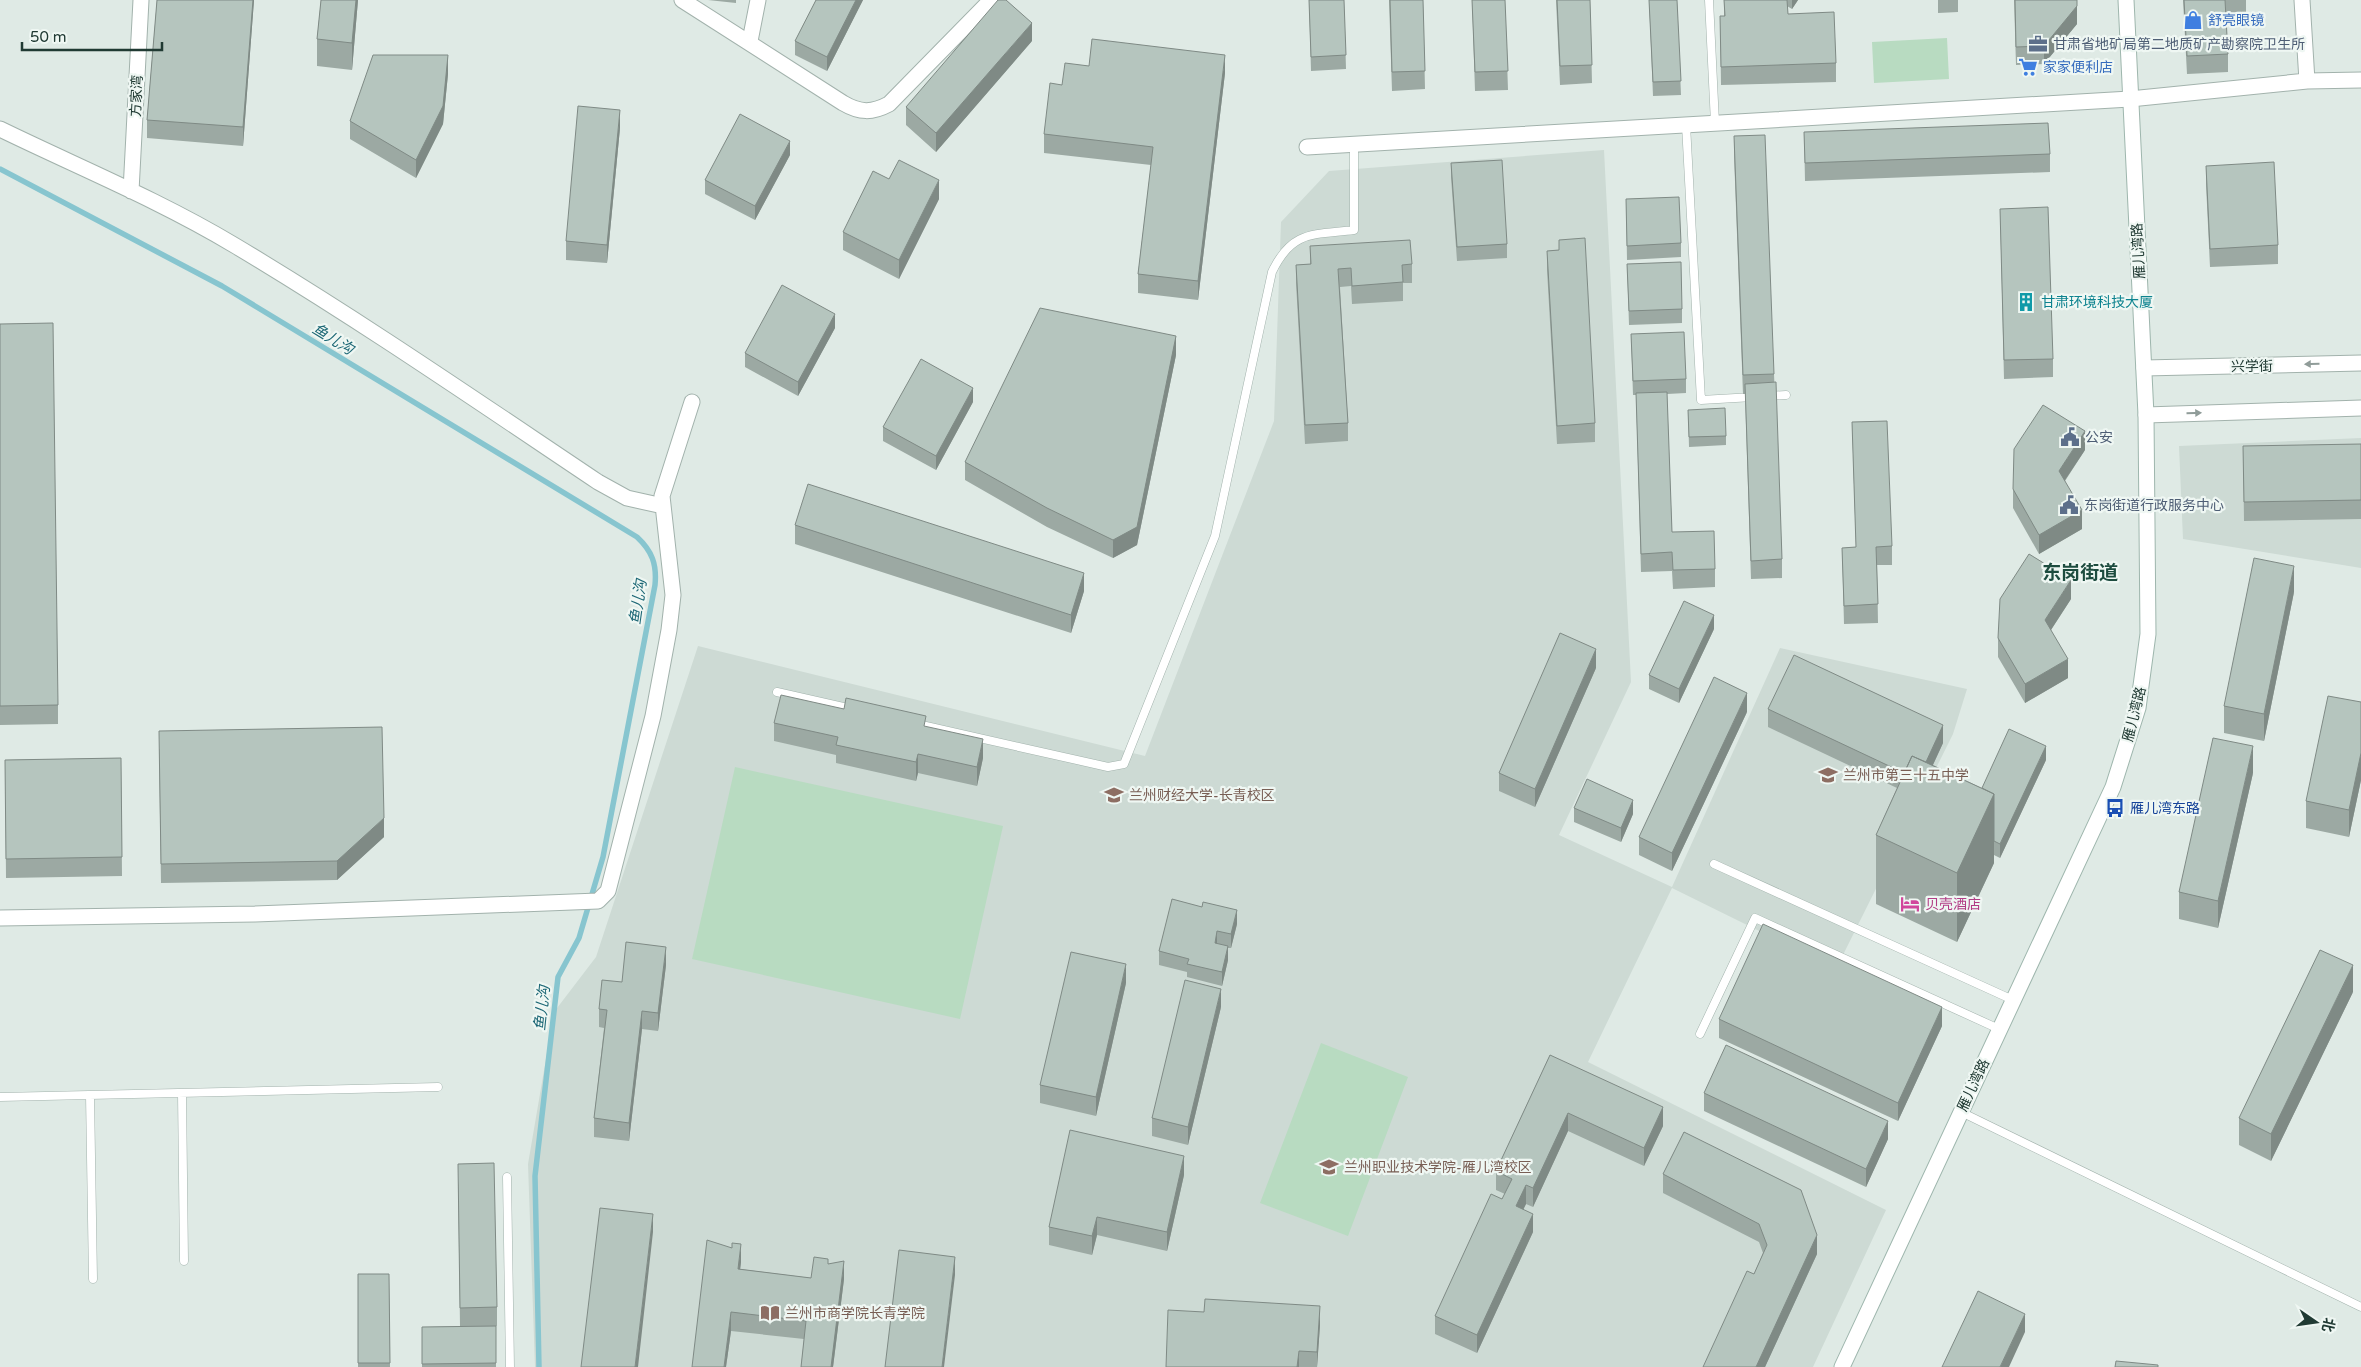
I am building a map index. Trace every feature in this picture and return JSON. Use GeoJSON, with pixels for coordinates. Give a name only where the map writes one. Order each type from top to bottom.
{"type":"FeatureCollection","features":[{"type":"Feature","properties":{"kind":"street","name":"方家湾"},"geometry":{"type":"LineString","coordinates":[[131,191],[141,0]]}},
{"type":"Feature","properties":{"kind":"street"},"geometry":{"type":"LineString","coordinates":[[682,0],[750,41],[854,110],[866,112],[878,110],[889,104],[991,0]]}},
{"type":"Feature","properties":{"kind":"street"},"geometry":{"type":"LineString","coordinates":[[750,41],[758,0]]}},
{"type":"Feature","properties":{"kind":"street","name":"雁儿湾路"},"geometry":{"type":"LineString","coordinates":[[1842,1367],[2113,787],[2138,708],[2148,634],[2146,415],[2126,0]]}},
{"type":"Feature","properties":{"kind":"street"},"geometry":{"type":"LineString","coordinates":[[2302,0],[2307,81]]}},
{"type":"Feature","properties":{"kind":"street"},"geometry":{"type":"LineString","coordinates":[[1307,147],[2130,98],[2307,81],[2361,80]]}},
{"type":"Feature","properties":{"kind":"street"},"geometry":{"type":"LineString","coordinates":[[0,129],[131,191],[232,244],[374,332],[598,482],[627,498],[663,506]]}},
{"type":"Feature","properties":{"kind":"street","name":"兴学街"},"geometry":{"type":"LineString","coordinates":[[2144,368],[2361,363]]}},
{"type":"Feature","properties":{"kind":"street"},"geometry":{"type":"LineString","coordinates":[[0,918],[256,914],[598,901],[608,891],[653,716],[669,630],[673,595],[662,496],[692,402]]}},
{"type":"Feature","properties":{"kind":"street"},"geometry":{"type":"LineString","coordinates":[[2146,415],[2361,408]]}},
{"type":"Feature","properties":{"kind":"lane"},"geometry":{"type":"LineString","coordinates":[[1709,0],[1715,123]]}},
{"type":"Feature","properties":{"kind":"lane"},"geometry":{"type":"LineString","coordinates":[[1686,125],[1700,400],[1786,395]]}},
{"type":"Feature","properties":{"kind":"lane"},"geometry":{"type":"LineString","coordinates":[[910,722],[1108,767],[1124,764],[1215,536],[1272,272],[1279,256],[1291,244],[1306,235],[1354,230],[1354,145]]}},
{"type":"Feature","properties":{"kind":"lane"},"geometry":{"type":"LineString","coordinates":[[777,692],[863,711]]}},
{"type":"Feature","properties":{"kind":"lane"},"geometry":{"type":"LineString","coordinates":[[1714,864],[2013,1000]]}},
{"type":"Feature","properties":{"kind":"lane"},"geometry":{"type":"LineString","coordinates":[[1700,1034],[1755,918],[1999,1029]]}},
{"type":"Feature","properties":{"kind":"lane"},"geometry":{"type":"LineString","coordinates":[[0,1097],[438,1087]]}},
{"type":"Feature","properties":{"kind":"lane"},"geometry":{"type":"LineString","coordinates":[[182,1093],[184,1260]]}},
{"type":"Feature","properties":{"kind":"lane"},"geometry":{"type":"LineString","coordinates":[[90,1095],[93,1279]]}},
{"type":"Feature","properties":{"kind":"lane"},"geometry":{"type":"LineString","coordinates":[[1961,1112],[2361,1307]]}},
{"type":"Feature","properties":{"kind":"lane"},"geometry":{"type":"LineString","coordinates":[[507,1177],[510,1367]]}},
{"type":"Feature","properties":{"kind":"shaded area","name":"兰州财经大学-长青校区"},"geometry":{"type":"Polygon","coordinates":[[[1604,150],[1631,682],[1559,835],[1672,887],[1780,648],[1967,689],[1953,734],[1836,969],[1672,888],[1588,1062],[1886,1210],[1813,1367],[535,1367],[528,1164],[554,1012],[596,957],[698,646],[1145,756],[1274,421],[1281,222],[1329,171],[1604,150]]]}},
{"type":"Feature","properties":{"kind":"shaded area"},"geometry":{"type":"Polygon","coordinates":[[[2361,438],[2361,568],[2183,539],[2179,446],[2361,438]]]}},
{"type":"Feature","properties":{"kind":"green space"},"geometry":{"type":"Polygon","coordinates":[[[1947,38],[1949,79],[1874,83],[1872,42],[1947,38]]]}},
{"type":"Feature","properties":{"kind":"green space"},"geometry":{"type":"Polygon","coordinates":[[[735,767],[1003,826],[960,1019],[692,959],[735,767]]]}},
{"type":"Feature","properties":{"kind":"green space"},"geometry":{"type":"Polygon","coordinates":[[[1321,1043],[1408,1077],[1348,1236],[1260,1203],[1321,1043]]]}},
{"type":"Feature","properties":{"kind":"building"},"geometry":{"type":"Polygon","coordinates":[[[157,0],[253,0],[243,127],[147,120],[157,0]]]}},
{"type":"Feature","properties":{"kind":"building"},"geometry":{"type":"Polygon","coordinates":[[[321,0],[356,0],[352,43],[317,39],[321,0]]]}},
{"type":"Feature","properties":{"kind":"building"},"geometry":{"type":"Polygon","coordinates":[[[816,0],[856,0],[827,57],[795,41],[816,0]]]}},
{"type":"Feature","properties":{"kind":"building"},"geometry":{"type":"Polygon","coordinates":[[[998,0],[1006,0],[1032,23],[936,133],[906,107],[998,0]]]}},
{"type":"Feature","properties":{"kind":"building"},"geometry":{"type":"Polygon","coordinates":[[[1309,0],[1344,0],[1346,55],[1311,57],[1309,0]]]}},
{"type":"Feature","properties":{"kind":"building"},"geometry":{"type":"Polygon","coordinates":[[[1390,0],[1423,0],[1425,71],[1392,72],[1390,0]]]}},
{"type":"Feature","properties":{"kind":"building"},"geometry":{"type":"Polygon","coordinates":[[[1472,0],[1505,0],[1508,71],[1475,72],[1472,0]]]}},
{"type":"Feature","properties":{"kind":"building"},"geometry":{"type":"Polygon","coordinates":[[[1557,0],[1590,0],[1592,65],[1560,66],[1557,0]]]}},
{"type":"Feature","properties":{"kind":"building"},"geometry":{"type":"Polygon","coordinates":[[[1649,0],[1677,0],[1681,81],[1653,82],[1649,0]]]}},
{"type":"Feature","properties":{"kind":"building"},"geometry":{"type":"Polygon","coordinates":[[[1724,0],[1787,0],[1788,14],[1834,12],[1836,63],[1721,67],[1720,16],[1725,16],[1724,0]]]}},
{"type":"Feature","properties":{"kind":"building","name":"甘肃省地矿局第二地质矿产勘察院卫生所"},"geometry":{"type":"Polygon","coordinates":[[[2015,0],[2077,0],[2077,6],[2044,46],[2016,47],[2015,0]]]}},
{"type":"Feature","properties":{"kind":"building"},"geometry":{"type":"Polygon","coordinates":[[[2184,0],[2225,0],[2228,54],[2187,56],[2184,0]]]}},
{"type":"Feature","properties":{"kind":"building"},"geometry":{"type":"Polygon","coordinates":[[[1092,39],[1225,55],[1198,281],[1138,274],[1153,147],[1044,134],[1050,83],[1062,85],[1065,63],[1089,66],[1092,39]]]}},
{"type":"Feature","properties":{"kind":"building"},"geometry":{"type":"Polygon","coordinates":[[[373,55],[448,55],[443,106],[416,160],[350,121],[373,55]]]}},
{"type":"Feature","properties":{"kind":"building"},"geometry":{"type":"Polygon","coordinates":[[[578,106],[620,110],[607,245],[566,241],[578,106]]]}},
{"type":"Feature","properties":{"kind":"building"},"geometry":{"type":"Polygon","coordinates":[[[740,114],[790,141],[755,206],[705,180],[740,114]]]}},
{"type":"Feature","properties":{"kind":"building"},"geometry":{"type":"Polygon","coordinates":[[[2048,123],[2050,154],[1805,163],[1804,132],[2048,123]]]}},
{"type":"Feature","properties":{"kind":"building"},"geometry":{"type":"Polygon","coordinates":[[[1765,135],[1774,374],[1743,375],[1734,136],[1765,135]]]}},
{"type":"Feature","properties":{"kind":"building"},"geometry":{"type":"Polygon","coordinates":[[[899,160],[939,180],[899,260],[843,232],[873,171],[889,179],[899,160]]]}},
{"type":"Feature","properties":{"kind":"building"},"geometry":{"type":"Polygon","coordinates":[[[1502,160],[1507,244],[1457,247],[1451,163],[1502,160]]]}},
{"type":"Feature","properties":{"kind":"building"},"geometry":{"type":"Polygon","coordinates":[[[2274,162],[2278,245],[2210,249],[2206,166],[2274,162]]]}},
{"type":"Feature","properties":{"kind":"building"},"geometry":{"type":"Polygon","coordinates":[[[1679,197],[1681,243],[1627,246],[1626,199],[1679,197]]]}},
{"type":"Feature","properties":{"kind":"building","name":"甘肃环境科技大厦"},"geometry":{"type":"Polygon","coordinates":[[[2048,207],[2053,359],[2004,360],[2000,209],[2048,207]]]}},
{"type":"Feature","properties":{"kind":"building"},"geometry":{"type":"Polygon","coordinates":[[[1585,238],[1595,423],[1557,426],[1547,251],[1559,250],[1559,240],[1585,238]]]}},
{"type":"Feature","properties":{"kind":"building"},"geometry":{"type":"Polygon","coordinates":[[[1410,240],[1412,264],[1402,265],[1403,282],[1352,286],[1351,268],[1338,269],[1348,423],[1305,425],[1296,265],[1311,264],[1310,246],[1410,240]]]}},
{"type":"Feature","properties":{"kind":"building"},"geometry":{"type":"Polygon","coordinates":[[[1681,262],[1682,309],[1629,311],[1627,264],[1681,262]]]}},
{"type":"Feature","properties":{"kind":"building"},"geometry":{"type":"Polygon","coordinates":[[[782,285],[835,314],[798,382],[745,353],[782,285]]]}},
{"type":"Feature","properties":{"kind":"building"},"geometry":{"type":"Polygon","coordinates":[[[1040,308],[1176,336],[1137,527],[1113,540],[1047,508],[965,462],[1040,308]]]}},
{"type":"Feature","properties":{"kind":"building"},"geometry":{"type":"Polygon","coordinates":[[[53,323],[58,705],[0,706],[0,324],[53,323]]]}},
{"type":"Feature","properties":{"kind":"building"},"geometry":{"type":"Polygon","coordinates":[[[1684,332],[1686,379],[1633,381],[1631,334],[1684,332]]]}},
{"type":"Feature","properties":{"kind":"building"},"geometry":{"type":"Polygon","coordinates":[[[921,359],[973,388],[936,456],[883,427],[921,359]]]}},
{"type":"Feature","properties":{"kind":"building"},"geometry":{"type":"Polygon","coordinates":[[[1776,382],[1782,559],[1751,561],[1745,384],[1776,382]]]}},
{"type":"Feature","properties":{"kind":"building"},"geometry":{"type":"Polygon","coordinates":[[[1667,392],[1672,532],[1714,531],[1715,569],[1673,570],[1672,552],[1641,554],[1636,393],[1667,392]]]}},
{"type":"Feature","properties":{"kind":"building"},"geometry":{"type":"Polygon","coordinates":[[[2043,405],[2085,431],[2059,471],[2082,510],[2039,535],[2013,489],[2014,449],[2043,405]]]}},
{"type":"Feature","properties":{"kind":"building"},"geometry":{"type":"Polygon","coordinates":[[[1725,408],[1726,436],[1689,437],[1688,410],[1725,408]]]}},
{"type":"Feature","properties":{"kind":"building"},"geometry":{"type":"Polygon","coordinates":[[[1887,421],[1892,546],[1876,547],[1878,604],[1844,606],[1842,548],[1856,547],[1852,422],[1887,421]]]}},
{"type":"Feature","properties":{"kind":"building"},"geometry":{"type":"Polygon","coordinates":[[[2361,444],[2361,500],[2244,502],[2243,446],[2361,444]]]}},
{"type":"Feature","properties":{"kind":"building"},"geometry":{"type":"Polygon","coordinates":[[[808,484],[1084,573],[1071,615],[795,525],[808,484]]]}},
{"type":"Feature","properties":{"kind":"building"},"geometry":{"type":"Polygon","coordinates":[[[2029,554],[2071,580],[2045,620],[2068,659],[2025,684],[1998,638],[2000,599],[2029,554]]]}},
{"type":"Feature","properties":{"kind":"building"},"geometry":{"type":"Polygon","coordinates":[[[2254,558],[2294,566],[2264,714],[2224,706],[2254,558]]]}},
{"type":"Feature","properties":{"kind":"building"},"geometry":{"type":"Polygon","coordinates":[[[1684,601],[1714,615],[1679,689],[1649,675],[1684,601]]]}},
{"type":"Feature","properties":{"kind":"building"},"geometry":{"type":"Polygon","coordinates":[[[1560,633],[1596,649],[1535,789],[1499,773],[1560,633]]]}},
{"type":"Feature","properties":{"kind":"building"},"geometry":{"type":"Polygon","coordinates":[[[1794,655],[1943,725],[1926,762],[1912,756],[1904,773],[1768,709],[1794,655]]]}},
{"type":"Feature","properties":{"kind":"building"},"geometry":{"type":"Polygon","coordinates":[[[1714,677],[1747,693],[1672,853],[1639,837],[1714,677]]]}},
{"type":"Feature","properties":{"kind":"building"},"geometry":{"type":"Polygon","coordinates":[[[781,695],[844,709],[846,698],[926,716],[924,726],[983,739],[977,767],[918,754],[916,762],[836,745],[838,737],[774,723],[781,695]]]}},
{"type":"Feature","properties":{"kind":"building"},"geometry":{"type":"Polygon","coordinates":[[[2328,696],[2361,702],[2361,753],[2349,810],[2306,801],[2328,696]]]}},
{"type":"Feature","properties":{"kind":"building"},"geometry":{"type":"Polygon","coordinates":[[[382,727],[384,818],[337,861],[161,864],[159,731],[382,727]]]}},
{"type":"Feature","properties":{"kind":"building"},"geometry":{"type":"Polygon","coordinates":[[[2009,729],[2046,746],[2000,844],[1994,841],[1994,794],[1982,788],[2009,729]]]}},
{"type":"Feature","properties":{"kind":"building"},"geometry":{"type":"Polygon","coordinates":[[[2213,738],[2253,746],[2218,901],[2179,892],[2213,738]]]}},
{"type":"Feature","properties":{"kind":"building"},"geometry":{"type":"Polygon","coordinates":[[[1912,756],[1994,794],[1957,873],[1876,835],[1912,756]]]}},
{"type":"Feature","properties":{"kind":"building"},"geometry":{"type":"Polygon","coordinates":[[[121,758],[122,857],[6,859],[5,760],[121,758]]]}},
{"type":"Feature","properties":{"kind":"building"},"geometry":{"type":"Polygon","coordinates":[[[1587,779],[1633,800],[1621,828],[1574,808],[1587,779]]]}},
{"type":"Feature","properties":{"kind":"building"},"geometry":{"type":"Polygon","coordinates":[[[1172,899],[1202,907],[1203,902],[1237,910],[1231,934],[1217,931],[1215,943],[1228,946],[1222,972],[1187,964],[1189,959],[1159,951],[1172,899]]]}},
{"type":"Feature","properties":{"kind":"building"},"geometry":{"type":"Polygon","coordinates":[[[1763,924],[1942,1007],[1898,1103],[1719,1019],[1763,924]]]}},
{"type":"Feature","properties":{"kind":"building"},"geometry":{"type":"Polygon","coordinates":[[[626,942],[666,947],[658,1013],[642,1011],[629,1123],[594,1118],[607,1010],[599,1009],[602,980],[622,982],[626,942]]]}},
{"type":"Feature","properties":{"kind":"building"},"geometry":{"type":"Polygon","coordinates":[[[2320,950],[2353,965],[2271,1134],[2239,1118],[2320,950]]]}},
{"type":"Feature","properties":{"kind":"building"},"geometry":{"type":"Polygon","coordinates":[[[1071,952],[1126,964],[1096,1097],[1040,1085],[1071,952]]]}},
{"type":"Feature","properties":{"kind":"building"},"geometry":{"type":"Polygon","coordinates":[[[1185,980],[1221,989],[1188,1127],[1152,1118],[1185,980]]]}},
{"type":"Feature","properties":{"kind":"building"},"geometry":{"type":"Polygon","coordinates":[[[1726,1045],[1888,1121],[1866,1169],[1704,1093],[1726,1045]]]}},
{"type":"Feature","properties":{"kind":"building"},"geometry":{"type":"Polygon","coordinates":[[[1550,1055],[1663,1107],[1644,1148],[1568,1113],[1533,1188],[1526,1185],[1516,1206],[1533,1214],[1477,1335],[1435,1316],[1491,1194],[1502,1199],[1512,1179],[1496,1171],[1550,1055]]]}},
{"type":"Feature","properties":{"kind":"building"},"geometry":{"type":"Polygon","coordinates":[[[1070,1130],[1184,1156],[1167,1232],[1097,1217],[1092,1236],[1049,1227],[1070,1130]]]}},
{"type":"Feature","properties":{"kind":"building"},"geometry":{"type":"Polygon","coordinates":[[[1684,1132],[1801,1190],[1817,1235],[1756,1367],[1703,1367],[1747,1271],[1754,1274],[1767,1245],[1759,1224],[1663,1174],[1684,1132]]]}},
{"type":"Feature","properties":{"kind":"building"},"geometry":{"type":"Polygon","coordinates":[[[494,1163],[497,1307],[460,1308],[458,1164],[494,1163]]]}},
{"type":"Feature","properties":{"kind":"building"},"geometry":{"type":"Polygon","coordinates":[[[600,1208],[653,1214],[635,1367],[581,1367],[600,1208]]]}},
{"type":"Feature","properties":{"kind":"building","name":"兰州市商学院长青学院"},"geometry":{"type":"Polygon","coordinates":[[[707,1240],[732,1248],[732,1243],[741,1244],[738,1269],[811,1278],[814,1257],[828,1259],[828,1264],[844,1261],[831,1367],[801,1367],[806,1321],[731,1312],[724,1367],[692,1367],[707,1240]]]}},
{"type":"Feature","properties":{"kind":"building"},"geometry":{"type":"Polygon","coordinates":[[[899,1250],[955,1257],[942,1367],[885,1367],[899,1250]]]}},
{"type":"Feature","properties":{"kind":"building"},"geometry":{"type":"Polygon","coordinates":[[[358,1274],[389,1274],[390,1363],[358,1363],[358,1274]]]}},
{"type":"Feature","properties":{"kind":"building"},"geometry":{"type":"Polygon","coordinates":[[[1978,1291],[2025,1314],[2000,1367],[1942,1367],[1978,1291]]]}},
{"type":"Feature","properties":{"kind":"building"},"geometry":{"type":"Polygon","coordinates":[[[1205,1299],[1320,1306],[1317,1352],[1299,1351],[1297,1367],[1166,1367],[1168,1310],[1204,1312],[1205,1299]]]}},
{"type":"Feature","properties":{"kind":"building"},"geometry":{"type":"Polygon","coordinates":[[[496,1326],[496,1363],[422,1364],[422,1327],[496,1326]]]}},
{"type":"Feature","properties":{"kind":"building"},"geometry":{"type":"Polygon","coordinates":[[[2116,1361],[2158,1365],[2158,1367],[2115,1367],[2116,1361]]]}},
{"type":"Feature","properties":{"kind":"waterway","name":"鱼儿沟"},"geometry":{"type":"LineString","coordinates":[[0,169],[222,286],[637,537],[650,553],[654,564],[655,585],[603,857],[579,938],[558,977],[535,1176],[539,1367]]}},
{"type":"Feature","properties":{"kind":"place","name":"舒亮眼镜"},"geometry":{"type":"Point","coordinates":[2193,20]}},
{"type":"Feature","properties":{"kind":"place","name":"甘肃省地矿局第二地质矿产勘察院卫生所"},"geometry":{"type":"Point","coordinates":[2038,44]}},
{"type":"Feature","properties":{"kind":"place","name":"家家便利店"},"geometry":{"type":"Point","coordinates":[2028,67]}},
{"type":"Feature","properties":{"kind":"place","name":"甘肃环境科技大厦"},"geometry":{"type":"Point","coordinates":[2026,302]}},
{"type":"Feature","properties":{"kind":"place","name":"公安"},"geometry":{"type":"Point","coordinates":[2070,437]}},
{"type":"Feature","properties":{"kind":"place","name":"东岗街道行政服务中心"},"geometry":{"type":"Point","coordinates":[2069,505]}},
{"type":"Feature","properties":{"kind":"place","name":"兰州市第三十五中学"},"geometry":{"type":"Point","coordinates":[1828,775]}},
{"type":"Feature","properties":{"kind":"place","name":"兰州财经大学-长青校区"},"geometry":{"type":"Point","coordinates":[1114,795]}},
{"type":"Feature","properties":{"kind":"place","name":"雁儿湾东路"},"geometry":{"type":"Point","coordinates":[2115,808]}},
{"type":"Feature","properties":{"kind":"place","name":"贝壳酒店"},"geometry":{"type":"Point","coordinates":[1910,904]}},
{"type":"Feature","properties":{"kind":"place","name":"兰州职业技术学院-雁儿湾校区"},"geometry":{"type":"Point","coordinates":[1329,1167]}},
{"type":"Feature","properties":{"kind":"place","name":"兰州市商学院长青学院"},"geometry":{"type":"Point","coordinates":[770,1313]}},
{"type":"Feature","properties":{"kind":"district","name":"东岗街道"},"geometry":{"type":"Point","coordinates":[2080,572]}}]}
